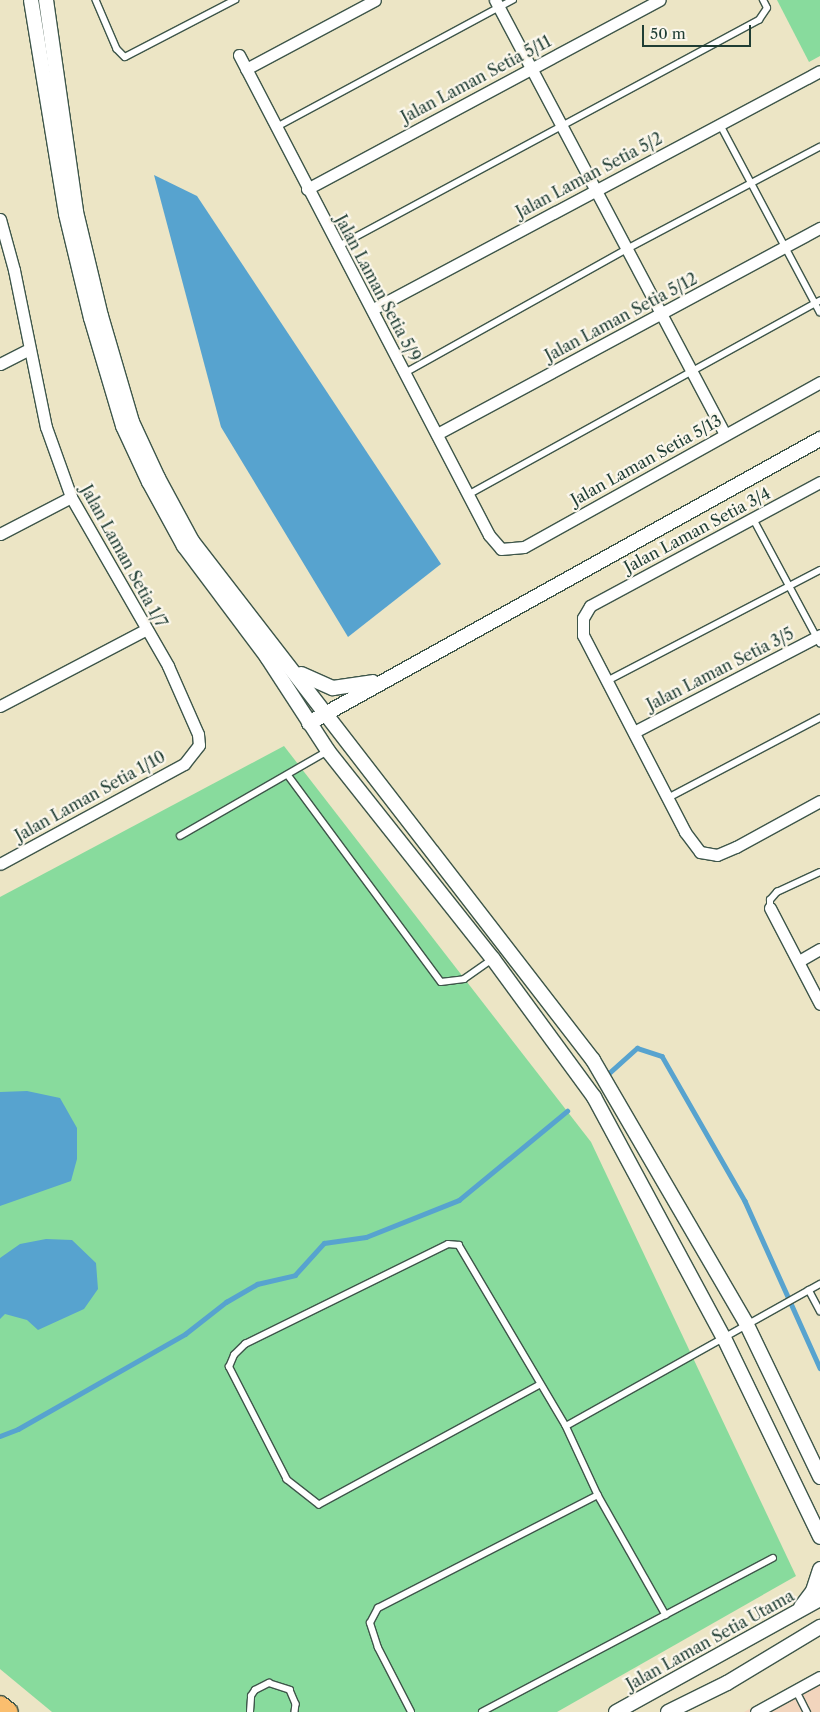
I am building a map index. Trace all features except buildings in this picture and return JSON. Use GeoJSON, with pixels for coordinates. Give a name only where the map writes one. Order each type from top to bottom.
{"type":"FeatureCollection","features":[{"type":"Feature","properties":{"kind":"main road"},"geometry":{"type":"LineString","coordinates":[[0,1705],[9,1712]]}},
{"type":"Feature","properties":{"kind":"street"},"geometry":{"type":"LineString","coordinates":[[31,0],[66,214],[91,318],[123,426],[149,482],[184,546],[266,657],[328,752],[493,959],[594,1097],[724,1338],[820,1537]]}},
{"type":"Feature","properties":{"kind":"street"},"geometry":{"type":"LineString","coordinates":[[46,0],[76,212],[101,316],[132,422],[158,478],[192,541],[288,665],[328,713],[593,1060],[746,1323],[820,1477]]}},
{"type":"Feature","properties":{"kind":"street"},"geometry":{"type":"LineString","coordinates":[[246,69],[375,0]]}},
{"type":"Feature","properties":{"kind":"street","name":"Jalan Laman Setia 5/11"},"geometry":{"type":"LineString","coordinates":[[307,189],[660,0]]}},
{"type":"Feature","properties":{"kind":"street"},"geometry":{"type":"LineString","coordinates":[[497,4],[725,434]]}},
{"type":"Feature","properties":{"kind":"street","name":"Jalan Laman Setia 5/9"},"geometry":{"type":"LineString","coordinates":[[239,55],[275,128],[373,310],[489,535]]}},
{"type":"Feature","properties":{"kind":"street","name":"Jalan Laman Setia 5/2"},"geometry":{"type":"LineString","coordinates":[[373,310],[594,190],[820,71]]}},
{"type":"Feature","properties":{"kind":"street","name":"Jalan Laman Setia 1/7"},"geometry":{"type":"LineString","coordinates":[[0,219],[14,270],[46,427],[71,497],[168,666],[198,734],[199,745],[194,755]]}},
{"type":"Feature","properties":{"kind":"street","name":"Jalan Laman Setia 5/12"},"geometry":{"type":"LineString","coordinates":[[437,434],[820,228]]}},
{"type":"Feature","properties":{"kind":"street"},"geometry":{"type":"LineString","coordinates":[[0,364],[29,349]]}},
{"type":"Feature","properties":{"kind":"street","name":"Jalan Laman Setia 5/13"},"geometry":{"type":"LineString","coordinates":[[489,535],[501,549],[524,547],[820,382]]}},
{"type":"Feature","properties":{"kind":"street"},"geometry":{"type":"LineString","coordinates":[[310,723],[820,439]]}},
{"type":"Feature","properties":{"kind":"street","name":"Jalan Laman Setia 3/4"},"geometry":{"type":"LineString","coordinates":[[607,681],[583,635],[583,618],[590,606],[820,482]]}},
{"type":"Feature","properties":{"kind":"street"},"geometry":{"type":"LineString","coordinates":[[0,534],[71,497]]}},
{"type":"Feature","properties":{"kind":"street"},"geometry":{"type":"LineString","coordinates":[[0,706],[146,630]]}},
{"type":"Feature","properties":{"kind":"street","name":"Jalan Laman Setia 3/5"},"geometry":{"type":"LineString","coordinates":[[634,732],[819,638]]}},
{"type":"Feature","properties":{"kind":"street"},"geometry":{"type":"LineString","coordinates":[[288,665],[315,682],[333,688],[390,678]]}},
{"type":"Feature","properties":{"kind":"street"},"geometry":{"type":"LineString","coordinates":[[607,681],[668,798],[700,852],[717,855],[736,847],[820,801]]}},
{"type":"Feature","properties":{"kind":"street","name":"Jalan Laman Setia 1/10"},"geometry":{"type":"LineString","coordinates":[[0,864],[184,764],[194,755]]}},
{"type":"Feature","properties":{"kind":"street"},"geometry":{"type":"LineString","coordinates":[[770,908],[820,1004]]}},
{"type":"Feature","properties":{"kind":"street"},"geometry":{"type":"LineString","coordinates":[[799,961],[820,949]]}},
{"type":"Feature","properties":{"kind":"street"},"geometry":{"type":"LineString","coordinates":[[796,1613],[813,1591],[820,1570]]}},
{"type":"Feature","properties":{"kind":"street","name":"Jalan Laman Setia Utama"},"geometry":{"type":"LineString","coordinates":[[616,1712],[820,1598]]}},
{"type":"Feature","properties":{"kind":"street"},"geometry":{"type":"LineString","coordinates":[[668,1712],[727,1683],[820,1627]]}},
{"type":"Feature","properties":{"kind":"street"},"geometry":{"type":"LineString","coordinates":[[756,1712],[820,1677]]}},
{"type":"Feature","properties":{"kind":"lane"},"geometry":{"type":"LineString","coordinates":[[96,0],[117,49],[125,57],[232,1]]}},
{"type":"Feature","properties":{"kind":"lane"},"geometry":{"type":"LineString","coordinates":[[275,128],[497,4],[513,0]]}},
{"type":"Feature","properties":{"kind":"lane"},"geometry":{"type":"LineString","coordinates":[[339,246],[759,20],[767,8],[763,0]]}},
{"type":"Feature","properties":{"kind":"lane"},"geometry":{"type":"LineString","coordinates":[[720,124],[785,247],[818,302],[820,312]]}},
{"type":"Feature","properties":{"kind":"lane"},"geometry":{"type":"LineString","coordinates":[[405,374],[627,249],[820,147]]}},
{"type":"Feature","properties":{"kind":"lane"},"geometry":{"type":"LineString","coordinates":[[468,495],[818,302]]}},
{"type":"Feature","properties":{"kind":"lane"},"geometry":{"type":"LineString","coordinates":[[753,518],[789,587],[819,638]]}},
{"type":"Feature","properties":{"kind":"lane"},"geometry":{"type":"LineString","coordinates":[[607,681],[820,570]]}},
{"type":"Feature","properties":{"kind":"lane"},"geometry":{"type":"LineString","coordinates":[[668,798],[820,718]]}},
{"type":"Feature","properties":{"kind":"lane"},"geometry":{"type":"LineString","coordinates":[[180,836],[328,752]]}},
{"type":"Feature","properties":{"kind":"lane"},"geometry":{"type":"LineString","coordinates":[[288,775],[441,982],[464,979],[493,959]]}},
{"type":"Feature","properties":{"kind":"lane"},"geometry":{"type":"LineString","coordinates":[[770,908],[770,900],[777,892],[820,872]]}},
{"type":"Feature","properties":{"kind":"lane"},"geometry":{"type":"LineString","coordinates":[[540,1385],[319,1505],[287,1480],[229,1367],[234,1355],[245,1344],[453,1243],[459,1245],[540,1385],[566,1426],[598,1495],[666,1615]]}},
{"type":"Feature","properties":{"kind":"lane"},"geometry":{"type":"LineString","coordinates":[[566,1426],[724,1338],[746,1323],[820,1284]]}},
{"type":"Feature","properties":{"kind":"lane"},"geometry":{"type":"LineString","coordinates":[[809,1290],[820,1310]]}},
{"type":"Feature","properties":{"kind":"lane"},"geometry":{"type":"LineString","coordinates":[[411,1712],[390,1674],[370,1623],[378,1608],[598,1495]]}},
{"type":"Feature","properties":{"kind":"lane"},"geometry":{"type":"LineString","coordinates":[[482,1712],[773,1558]]}},
{"type":"Feature","properties":{"kind":"lane"},"geometry":{"type":"LineString","coordinates":[[250,1712],[250,1696],[255,1690],[268,1682],[290,1690],[296,1704],[295,1712]]}},
{"type":"Feature","properties":{"kind":"lane"},"geometry":{"type":"LineString","coordinates":[[796,1690],[807,1712]]}},
{"type":"Feature","properties":{"kind":"shaded area"},"geometry":{"type":"Polygon","coordinates":[[[820,1671],[820,1712],[744,1712],[820,1671]]]}},
{"type":"Feature","properties":{"kind":"green space"},"geometry":{"type":"Polygon","coordinates":[[[777,0],[820,0],[820,56],[809,62],[777,0]]]}},
{"type":"Feature","properties":{"kind":"green space"},"geometry":{"type":"Polygon","coordinates":[[[284,746],[591,1142],[796,1576],[557,1712],[52,1712],[0,1669],[0,897],[284,746]]]}},
{"type":"Feature","properties":{"kind":"water"},"geometry":{"type":"Polygon","coordinates":[[[154,175],[197,196],[441,564],[348,637],[221,427],[154,175]]]}},
{"type":"Feature","properties":{"kind":"water"},"geometry":{"type":"Polygon","coordinates":[[[27,1091],[60,1098],[77,1128],[77,1159],[71,1181],[0,1206],[0,1092],[27,1091]]]}},
{"type":"Feature","properties":{"kind":"water"},"geometry":{"type":"Polygon","coordinates":[[[46,1239],[72,1240],[96,1263],[98,1289],[84,1309],[38,1330],[27,1320],[5,1314],[0,1319],[0,1258],[20,1244],[46,1239]]]}},
{"type":"Feature","properties":{"kind":"waterway"},"geometry":{"type":"LineString","coordinates":[[608,1074],[637,1048],[662,1056],[745,1201],[820,1368]]}},
{"type":"Feature","properties":{"kind":"waterway"},"geometry":{"type":"LineString","coordinates":[[0,1436],[18,1429],[185,1334],[226,1302],[257,1284],[295,1275],[324,1243],[366,1237],[459,1200],[567,1111]]}}]}
